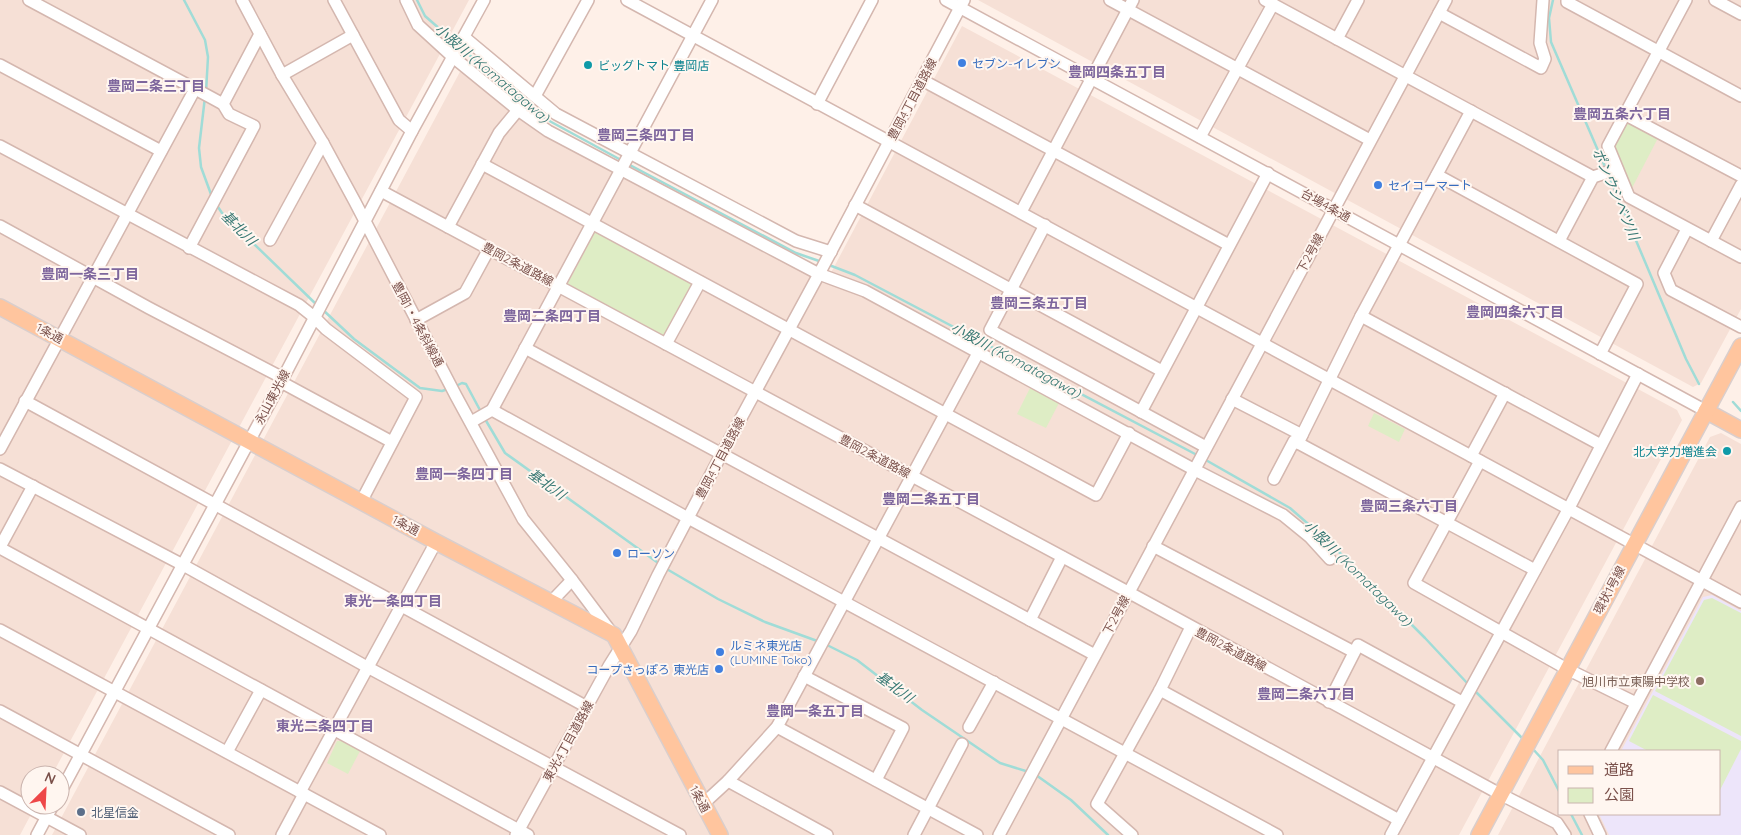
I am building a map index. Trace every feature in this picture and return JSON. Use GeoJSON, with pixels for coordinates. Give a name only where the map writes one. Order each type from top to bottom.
{"type":"FeatureCollection","features":[{"type":"Feature","properties":{"kind":"main road","name":"1条通"},"geometry":{"type":"LineString","coordinates":[[0,306],[550,603],[617,642],[720,835]]}},
{"type":"Feature","properties":{"kind":"main road","name":"環状1号線"},"geometry":{"type":"LineString","coordinates":[[1479,835],[1741,346]]}},
{"type":"Feature","properties":{"kind":"main road"},"geometry":{"type":"LineString","coordinates":[[1706,411],[1741,430]]}},
{"type":"Feature","properties":{"kind":"street"},"geometry":{"type":"LineString","coordinates":[[29,0],[224,104],[229,114],[254,126],[189,248]]}},
{"type":"Feature","properties":{"kind":"street","name":"豊岡1・4条斜線通"},"geometry":{"type":"LineString","coordinates":[[242,0],[282,75],[322,143],[456,396],[482,415],[524,519],[617,642]]}},
{"type":"Feature","properties":{"kind":"street"},"geometry":{"type":"LineString","coordinates":[[334,0],[399,120],[412,131]]}},
{"type":"Feature","properties":{"kind":"street"},"geometry":{"type":"LineString","coordinates":[[406,0],[418,25],[518,110],[548,131],[626,161],[796,241],[830,254]]}},
{"type":"Feature","properties":{"kind":"street","name":"永山東光線"},"geometry":{"type":"LineString","coordinates":[[70,775],[282,380],[412,131],[484,0]]}},
{"type":"Feature","properties":{"kind":"street"},"geometry":{"type":"LineString","coordinates":[[535,96],[588,0]]}},
{"type":"Feature","properties":{"kind":"street"},"geometry":{"type":"LineString","coordinates":[[626,0],[1741,602]]}},
{"type":"Feature","properties":{"kind":"street"},"geometry":{"type":"LineString","coordinates":[[712,0],[525,348],[482,415],[688,518],[1277,835]]}},
{"type":"Feature","properties":{"kind":"street"},"geometry":{"type":"LineString","coordinates":[[817,104],[872,0]]}},
{"type":"Feature","properties":{"kind":"street","name":"台場4条通"},"geometry":{"type":"LineString","coordinates":[[946,0],[962,4],[1091,78],[1706,411]]}},
{"type":"Feature","properties":{"kind":"street"},"geometry":{"type":"LineString","coordinates":[[1110,0],[1130,5],[1238,70],[1370,140]]}},
{"type":"Feature","properties":{"kind":"street"},"geometry":{"type":"LineString","coordinates":[[1337,39],[1358,0]]}},
{"type":"Feature","properties":{"kind":"street","name":"下2号線"},"geometry":{"type":"LineString","coordinates":[[999,835],[1446,0]]}},
{"type":"Feature","properties":{"kind":"street"},"geometry":{"type":"LineString","coordinates":[[1438,13],[1541,68],[1545,59],[1540,43],[1544,0]]}},
{"type":"Feature","properties":{"kind":"street"},"geometry":{"type":"LineString","coordinates":[[1567,0],[1567,2],[1741,96]]}},
{"type":"Feature","properties":{"kind":"street"},"geometry":{"type":"LineString","coordinates":[[1686,0],[1608,146],[1614,170],[1629,198],[1741,257]]}},
{"type":"Feature","properties":{"kind":"street"},"geometry":{"type":"LineString","coordinates":[[1715,0],[1741,14]]}},
{"type":"Feature","properties":{"kind":"street"},"geometry":{"type":"LineString","coordinates":[[1200,137],[1238,70],[1269,2],[1596,176]]}},
{"type":"Feature","properties":{"kind":"street","name":"豊岡4丁目道路線"},"geometry":{"type":"LineString","coordinates":[[617,642],[631,631],[665,561],[788,329],[821,272],[962,4]]}},
{"type":"Feature","properties":{"kind":"street"},"geometry":{"type":"LineString","coordinates":[[1021,212],[1130,5]]}},
{"type":"Feature","properties":{"kind":"street"},"geometry":{"type":"LineString","coordinates":[[224,104],[260,34]]}},
{"type":"Feature","properties":{"kind":"street"},"geometry":{"type":"LineString","coordinates":[[282,75],[353,35]]}},
{"type":"Feature","properties":{"kind":"street"},"geometry":{"type":"LineString","coordinates":[[463,39],[556,114],[626,161],[821,272],[865,291],[1129,433],[1200,458]]}},
{"type":"Feature","properties":{"kind":"street"},"geometry":{"type":"LineString","coordinates":[[0,65],[161,152]]}},
{"type":"Feature","properties":{"kind":"street"},"geometry":{"type":"LineString","coordinates":[[922,80],[1229,245]]}},
{"type":"Feature","properties":{"kind":"street"},"geometry":{"type":"LineString","coordinates":[[0,449],[161,152],[197,90]]}},
{"type":"Feature","properties":{"kind":"street"},"geometry":{"type":"LineString","coordinates":[[448,227],[499,133],[518,110]]}},
{"type":"Feature","properties":{"kind":"street"},"geometry":{"type":"LineString","coordinates":[[1274,479],[1294,441],[1300,439],[1361,316],[1471,111]]}},
{"type":"Feature","properties":{"kind":"street"},"geometry":{"type":"LineString","coordinates":[[1624,114],[1741,176]]}},
{"type":"Feature","properties":{"kind":"street"},"geometry":{"type":"LineString","coordinates":[[270,240],[322,143]]}},
{"type":"Feature","properties":{"kind":"street"},"geometry":{"type":"LineString","coordinates":[[0,146],[316,315],[326,329],[416,397],[361,502]]}},
{"type":"Feature","properties":{"kind":"street"},"geometry":{"type":"LineString","coordinates":[[482,164],[1096,496],[1129,433]]}},
{"type":"Feature","properties":{"kind":"street"},"geometry":{"type":"LineString","coordinates":[[1559,241],[1596,176],[1614,170]]}},
{"type":"Feature","properties":{"kind":"street"},"geometry":{"type":"LineString","coordinates":[[1141,412],[1268,173]]}},
{"type":"Feature","properties":{"kind":"street"},"geometry":{"type":"LineString","coordinates":[[1437,175],[1638,284],[1600,354]]}},
{"type":"Feature","properties":{"kind":"street"},"geometry":{"type":"LineString","coordinates":[[1711,241],[1741,185]]}},
{"type":"Feature","properties":{"kind":"street","name":"豊岡2条道路線"},"geometry":{"type":"LineString","coordinates":[[381,191],[1557,823],[1565,835]]}},
{"type":"Feature","properties":{"kind":"street"},"geometry":{"type":"LineString","coordinates":[[855,205],[1012,288],[1162,371]]}},
{"type":"Feature","properties":{"kind":"street"},"geometry":{"type":"LineString","coordinates":[[1045,225],[990,330],[1141,412],[1200,458],[1283,514],[1310,537],[1330,559]]}},
{"type":"Feature","properties":{"kind":"street"},"geometry":{"type":"LineString","coordinates":[[0,226],[392,442]]}},
{"type":"Feature","properties":{"kind":"street"},"geometry":{"type":"LineString","coordinates":[[1687,229],[1664,273],[1671,290],[1741,327]]}},
{"type":"Feature","properties":{"kind":"street"},"geometry":{"type":"LineString","coordinates":[[416,320],[465,293],[489,249]]}},
{"type":"Feature","properties":{"kind":"street"},"geometry":{"type":"LineString","coordinates":[[666,344],[700,282]]}},
{"type":"Feature","properties":{"kind":"street"},"geometry":{"type":"LineString","coordinates":[[1361,316],[1601,445]]}},
{"type":"Feature","properties":{"kind":"street"},"geometry":{"type":"LineString","coordinates":[[525,348],[1095,655]]}},
{"type":"Feature","properties":{"kind":"street"},"geometry":{"type":"LineString","coordinates":[[703,804],[728,781],[777,726],[978,353]]}},
{"type":"Feature","properties":{"kind":"street"},"geometry":{"type":"LineString","coordinates":[[1391,835],[1569,508],[1638,374]]}},
{"type":"Feature","properties":{"kind":"street"},"geometry":{"type":"LineString","coordinates":[[1505,393],[1447,524],[1414,583],[1567,669],[1636,703]]}},
{"type":"Feature","properties":{"kind":"street"},"geometry":{"type":"LineString","coordinates":[[1232,399],[1447,524],[1535,570]]}},
{"type":"Feature","properties":{"kind":"street"},"geometry":{"type":"LineString","coordinates":[[25,401],[587,707]]}},
{"type":"Feature","properties":{"kind":"street"},"geometry":{"type":"LineString","coordinates":[[0,469],[183,565],[554,768],[659,830],[680,835]]}},
{"type":"Feature","properties":{"kind":"street"},"geometry":{"type":"LineString","coordinates":[[33,486],[0,547],[148,630],[521,833]]}},
{"type":"Feature","properties":{"kind":"street"},"geometry":{"type":"LineString","coordinates":[[1611,750],[1701,581],[1739,515]]}},
{"type":"Feature","properties":{"kind":"street"},"geometry":{"type":"LineString","coordinates":[[282,835],[334,730],[436,542]]}},
{"type":"Feature","properties":{"kind":"street"},"geometry":{"type":"LineString","coordinates":[[1153,546],[1354,652]]}},
{"type":"Feature","properties":{"kind":"street"},"geometry":{"type":"LineString","coordinates":[[1030,620],[1062,557]]}},
{"type":"Feature","properties":{"kind":"street"},"geometry":{"type":"LineString","coordinates":[[550,603],[572,580]]}},
{"type":"Feature","properties":{"kind":"street"},"geometry":{"type":"LineString","coordinates":[[1132,835],[1097,804],[1160,690],[1191,627]]}},
{"type":"Feature","properties":{"kind":"street"},"geometry":{"type":"LineString","coordinates":[[0,630],[380,835]]}},
{"type":"Feature","properties":{"kind":"street","name":"東光4丁目道路線"},"geometry":{"type":"LineString","coordinates":[[521,833],[609,666],[617,642]]}},
{"type":"Feature","properties":{"kind":"street"},"geometry":{"type":"LineString","coordinates":[[1330,702],[1358,645],[1465,697]]}},
{"type":"Feature","properties":{"kind":"street"},"geometry":{"type":"LineString","coordinates":[[804,676],[903,728],[876,780]]}},
{"type":"Feature","properties":{"kind":"street"},"geometry":{"type":"LineString","coordinates":[[969,728],[994,682]]}},
{"type":"Feature","properties":{"kind":"street"},"geometry":{"type":"LineString","coordinates":[[227,752],[261,690]]}},
{"type":"Feature","properties":{"kind":"street"},"geometry":{"type":"LineString","coordinates":[[1160,690],[1399,820]]}},
{"type":"Feature","properties":{"kind":"street"},"geometry":{"type":"LineString","coordinates":[[0,710],[229,835]]}},
{"type":"Feature","properties":{"kind":"street"},"geometry":{"type":"LineString","coordinates":[[777,726],[977,835]]}},
{"type":"Feature","properties":{"kind":"street"},"geometry":{"type":"LineString","coordinates":[[914,835],[962,744]]}},
{"type":"Feature","properties":{"kind":"street"},"geometry":{"type":"LineString","coordinates":[[728,781],[827,835]]}},
{"type":"Feature","properties":{"kind":"street"},"geometry":{"type":"LineString","coordinates":[[0,792],[80,835]]}},
{"type":"Feature","properties":{"kind":"street"},"geometry":{"type":"LineString","coordinates":[[1590,815],[1600,835]]}},
{"type":"Feature","properties":{"kind":"street"},"geometry":{"type":"LineString","coordinates":[[37,835],[47,817]]}},
{"type":"Feature","properties":{"kind":"shaded area"},"geometry":{"type":"Polygon","coordinates":[[[0,0],[469,0],[57,765],[20,765],[20,815],[31,815],[20,835],[0,835],[0,0]]]}},
{"type":"Feature","properties":{"kind":"shaded area"},"geometry":{"type":"Polygon","coordinates":[[[978,0],[1741,0],[1741,309],[1701,383],[1693,387],[978,0]]]}},
{"type":"Feature","properties":{"kind":"shaded area"},"geometry":{"type":"Polygon","coordinates":[[[962,26],[1677,410],[1682,420],[1459,835],[52,835],[63,815],[70,815],[70,801],[462,68],[527,122],[825,284],[962,26]]]}},
{"type":"Feature","properties":{"kind":"shaded area"},"geometry":{"type":"Polygon","coordinates":[[[1721,433],[1741,444],[1741,835],[1498,835],[1710,437],[1721,433]]]}},
{"type":"Feature","properties":{"kind":"shaded area","name":"旭川市立東陽中学校"},"geometry":{"type":"Polygon","coordinates":[[[1712,595],[1741,611],[1741,835],[1609,835],[1599,815],[1721,815],[1721,750],[1622,750],[1703,597],[1712,595]]]}},
{"type":"Feature","properties":{"kind":"green space"},"geometry":{"type":"Polygon","coordinates":[[[1627,121],[1658,138],[1632,188],[1613,146],[1627,121]]]}},
{"type":"Feature","properties":{"kind":"green space"},"geometry":{"type":"Polygon","coordinates":[[[595,232],[692,284],[664,337],[567,285],[595,232]]]}},
{"type":"Feature","properties":{"kind":"green space"},"geometry":{"type":"Polygon","coordinates":[[[1030,388],[1059,403],[1046,428],[1017,414],[1030,388]]]}},
{"type":"Feature","properties":{"kind":"green space"},"geometry":{"type":"Polygon","coordinates":[[[1374,413],[1405,429],[1399,442],[1368,426],[1374,413]]]}},
{"type":"Feature","properties":{"kind":"green space"},"geometry":{"type":"Polygon","coordinates":[[[1712,598],[1741,613],[1741,736],[1655,691],[1704,600],[1712,598]]]}},
{"type":"Feature","properties":{"kind":"green space"},"geometry":{"type":"Polygon","coordinates":[[[1653,695],[1741,741],[1741,749],[1721,788],[1721,750],[1646,750],[1629,741],[1653,695]]]}},
{"type":"Feature","properties":{"kind":"green space"},"geometry":{"type":"Polygon","coordinates":[[[337,741],[342,741],[360,751],[348,774],[327,763],[337,741]]]}},
{"type":"Feature","properties":{"kind":"waterway","name":"基北川"},"geometry":{"type":"LineString","coordinates":[[184,0],[205,40],[208,57],[206,92]]}},
{"type":"Feature","properties":{"kind":"waterway","name":"小股川 (Komatagawa)"},"geometry":{"type":"LineString","coordinates":[[417,0],[425,16],[457,44]]}},
{"type":"Feature","properties":{"kind":"waterway","name":"ポンウシベツ川"},"geometry":{"type":"LineString","coordinates":[[1553,0],[1549,18],[1551,42],[1606,169]]}},
{"type":"Feature","properties":{"kind":"waterway","name":"小股川 (Komatagawa)"},"geometry":{"type":"LineString","coordinates":[[461,48],[544,118],[621,160]]}},
{"type":"Feature","properties":{"kind":"waterway","name":"基北川"},"geometry":{"type":"LineString","coordinates":[[205,97],[199,148],[201,167],[212,197]]}},
{"type":"Feature","properties":{"kind":"waterway","name":"小股川 (Komatagawa)"},"geometry":{"type":"LineString","coordinates":[[628,164],[796,253],[822,262]]}},
{"type":"Feature","properties":{"kind":"waterway","name":"ポンウシベツ川"},"geometry":{"type":"LineString","coordinates":[[1608,174],[1686,359],[1699,384]]}},
{"type":"Feature","properties":{"kind":"waterway","name":"基北川"},"geometry":{"type":"LineString","coordinates":[[216,204],[222,213],[318,306]]}},
{"type":"Feature","properties":{"kind":"waterway","name":"小股川 (Komatagawa)"},"geometry":{"type":"LineString","coordinates":[[829,265],[855,275],[1197,455]]}},
{"type":"Feature","properties":{"kind":"waterway","name":"基北川"},"geometry":{"type":"LineString","coordinates":[[322,309],[354,339],[420,388],[442,391],[448,389]]}},
{"type":"Feature","properties":{"kind":"waterway","name":"基北川"},"geometry":{"type":"LineString","coordinates":[[456,386],[462,383],[466,384],[481,412]]}},
{"type":"Feature","properties":{"kind":"waterway","name":"ポンウシベツ川"},"geometry":{"type":"LineString","coordinates":[[1733,402],[1741,411]]}},
{"type":"Feature","properties":{"kind":"waterway","name":"基北川"},"geometry":{"type":"LineString","coordinates":[[485,419],[505,453],[661,565]]}},
{"type":"Feature","properties":{"kind":"waterway","name":"小股川 (Komatagawa)"},"geometry":{"type":"LineString","coordinates":[[1204,459],[1290,508],[1330,543],[1468,684]]}},
{"type":"Feature","properties":{"kind":"waterway","name":"基北川"},"geometry":{"type":"LineString","coordinates":[[665,568],[718,599],[765,622],[820,642]]}},
{"type":"Feature","properties":{"kind":"waterway","name":"基北川"},"geometry":{"type":"LineString","coordinates":[[825,644],[857,660],[922,710],[1000,763],[1029,772]]}},
{"type":"Feature","properties":{"kind":"waterway","name":"小股川 (Komatagawa)"},"geometry":{"type":"LineString","coordinates":[[1474,690],[1525,741]]}},
{"type":"Feature","properties":{"kind":"waterway","name":"小股川 (Komatagawa)"},"geometry":{"type":"LineString","coordinates":[[1532,748],[1543,760],[1558,789]]}},
{"type":"Feature","properties":{"kind":"waterway","name":"基北川"},"geometry":{"type":"LineString","coordinates":[[1036,775],[1071,800],[1108,835]]}},
{"type":"Feature","properties":{"kind":"waterway","name":"小股川 (Komatagawa)"},"geometry":{"type":"LineString","coordinates":[[1572,815],[1582,835]]}},
{"type":"Feature","properties":{"kind":"place","name":"セブン-イレブン"},"geometry":{"type":"Point","coordinates":[962,63]}},
{"type":"Feature","properties":{"kind":"place","name":"ビッグトマト 豊岡店"},"geometry":{"type":"Point","coordinates":[588,65]}},
{"type":"Feature","properties":{"kind":"place","name":"セイコーマート"},"geometry":{"type":"Point","coordinates":[1378,185]}},
{"type":"Feature","properties":{"kind":"place","name":"北大学力増進会"},"geometry":{"type":"Point","coordinates":[1727,451]}},
{"type":"Feature","properties":{"kind":"place","name":"ローソン"},"geometry":{"type":"Point","coordinates":[617,553]}},
{"type":"Feature","properties":{"kind":"place","name":"ルミネ東光店 (LUMINE Toko)"},"geometry":{"type":"Point","coordinates":[720,652]}},
{"type":"Feature","properties":{"kind":"place","name":"コープさっぽろ 東光店"},"geometry":{"type":"Point","coordinates":[719,669]}},
{"type":"Feature","properties":{"kind":"place","name":"旭川市立東陽中学校"},"geometry":{"type":"Point","coordinates":[1700,681]}},
{"type":"Feature","properties":{"kind":"place","name":"北星信金"},"geometry":{"type":"Point","coordinates":[81,812]}},
{"type":"Feature","properties":{"kind":"district","name":"豊岡四条五丁目"},"geometry":{"type":"Point","coordinates":[1117,72]}},
{"type":"Feature","properties":{"kind":"district","name":"豊岡二条三丁目"},"geometry":{"type":"Point","coordinates":[156,86]}},
{"type":"Feature","properties":{"kind":"district","name":"豊岡五条六丁目"},"geometry":{"type":"Point","coordinates":[1622,114]}},
{"type":"Feature","properties":{"kind":"district","name":"豊岡三条四丁目"},"geometry":{"type":"Point","coordinates":[646,135]}},
{"type":"Feature","properties":{"kind":"district","name":"豊岡一条三丁目"},"geometry":{"type":"Point","coordinates":[90,274]}},
{"type":"Feature","properties":{"kind":"district","name":"豊岡三条五丁目"},"geometry":{"type":"Point","coordinates":[1039,303]}},
{"type":"Feature","properties":{"kind":"district","name":"豊岡四条六丁目"},"geometry":{"type":"Point","coordinates":[1515,312]}},
{"type":"Feature","properties":{"kind":"district","name":"豊岡二条四丁目"},"geometry":{"type":"Point","coordinates":[552,316]}},
{"type":"Feature","properties":{"kind":"district","name":"豊岡一条四丁目"},"geometry":{"type":"Point","coordinates":[464,474]}},
{"type":"Feature","properties":{"kind":"district","name":"豊岡二条五丁目"},"geometry":{"type":"Point","coordinates":[931,499]}},
{"type":"Feature","properties":{"kind":"district","name":"豊岡三条六丁目"},"geometry":{"type":"Point","coordinates":[1409,506]}},
{"type":"Feature","properties":{"kind":"district","name":"東光一条四丁目"},"geometry":{"type":"Point","coordinates":[393,601]}},
{"type":"Feature","properties":{"kind":"district","name":"豊岡二条六丁目"},"geometry":{"type":"Point","coordinates":[1306,694]}},
{"type":"Feature","properties":{"kind":"district","name":"豊岡一条五丁目"},"geometry":{"type":"Point","coordinates":[815,711]}},
{"type":"Feature","properties":{"kind":"district","name":"東光二条四丁目"},"geometry":{"type":"Point","coordinates":[325,726]}}]}
